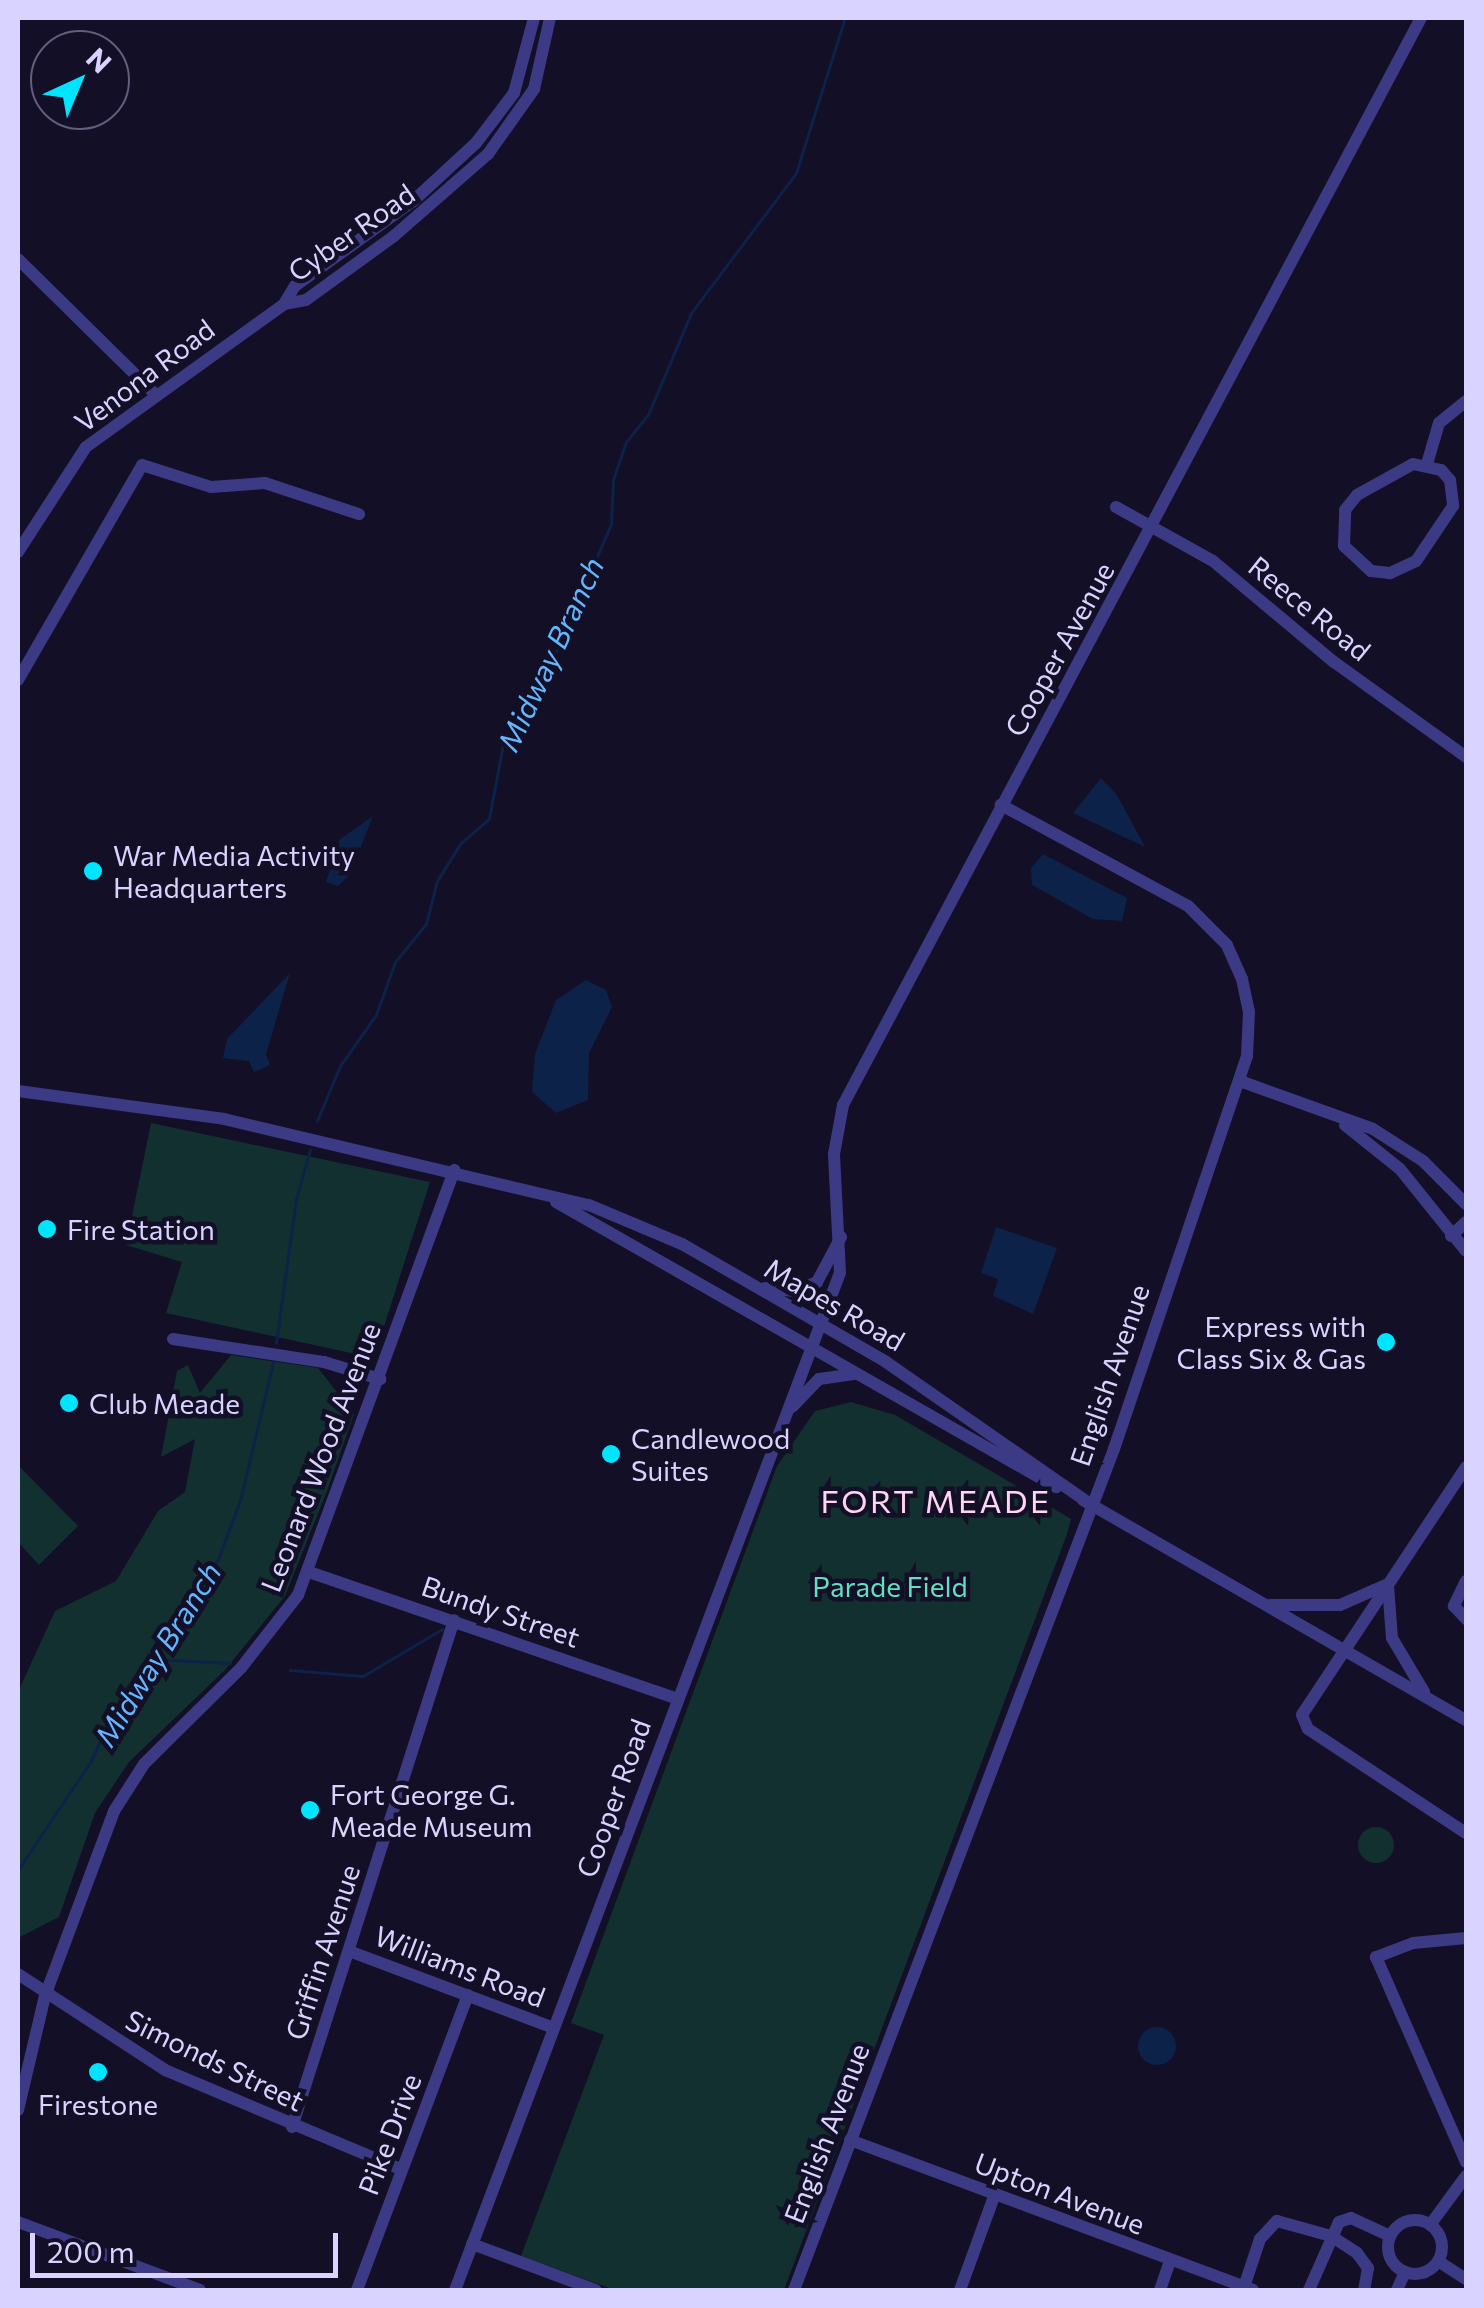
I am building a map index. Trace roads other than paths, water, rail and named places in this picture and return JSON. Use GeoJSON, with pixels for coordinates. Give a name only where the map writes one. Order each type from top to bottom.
{"type":"FeatureCollection","features":[{"type":"Feature","properties":{"kind":"street","name":"Cyber Road"},"geometry":{"type":"LineString","coordinates":[[284,304],[295,286],[434,184],[498,118],[524,68],[534,18]]}},
{"type":"Feature","properties":{"kind":"street","name":"Cyber Road"},"geometry":{"type":"LineString","coordinates":[[284,304],[306,300],[379,247],[488,154],[534,89],[550,18]]}},
{"type":"Feature","properties":{"kind":"street","name":"Cooper Avenue"},"geometry":{"type":"LineString","coordinates":[[820,1324],[840,1273],[842,1235],[834,1154],[843,1105],[1001,805],[1154,527],[1421,18]]}},
{"type":"Feature","properties":{"kind":"street"},"geometry":{"type":"LineString","coordinates":[[18,259],[155,394]]}},
{"type":"Feature","properties":{"kind":"street","name":"Venona Road"},"geometry":{"type":"LineString","coordinates":[[18,552],[86,447],[284,304]]}},
{"type":"Feature","properties":{"kind":"street"},"geometry":{"type":"LineString","coordinates":[[1427,464],[1439,422],[1466,401]]}},
{"type":"Feature","properties":{"kind":"street"},"geometry":{"type":"LineString","coordinates":[[1413,464],[1427,464],[1441,470],[1454,494],[1438,536],[1404,570],[1380,574],[1362,568],[1344,546],[1345,510],[1366,488],[1413,464]]}},
{"type":"Feature","properties":{"kind":"street"},"geometry":{"type":"LineString","coordinates":[[18,680],[142,465],[211,487],[265,483],[359,514]]}},
{"type":"Feature","properties":{"kind":"street","name":"Reece Road"},"geometry":{"type":"LineString","coordinates":[[1116,507],[1213,561],[1334,662],[1466,757]]}},
{"type":"Feature","properties":{"kind":"street","name":"English Avenue"},"geometry":{"type":"LineString","coordinates":[[797,2290],[1089,1503],[1114,1449],[1240,1081],[1250,1012],[1226,945],[1188,906],[1001,805]]}},
{"type":"Feature","properties":{"kind":"street"},"geometry":{"type":"LineString","coordinates":[[1240,1081],[1372,1129],[1414,1155],[1466,1204]]}},
{"type":"Feature","properties":{"kind":"street","name":"Mapes Road"},"geometry":{"type":"LineString","coordinates":[[18,1092],[224,1120],[454,1170],[534,1190],[682,1244],[820,1324],[1089,1503]]}},
{"type":"Feature","properties":{"kind":"street"},"geometry":{"type":"LineString","coordinates":[[1339,1120],[1400,1169],[1450,1236],[1466,1251]]}},
{"type":"Feature","properties":{"kind":"street"},"geometry":{"type":"LineString","coordinates":[[1400,1169],[1414,1155]]}},
{"type":"Feature","properties":{"kind":"street","name":"Leonard Wood Avenue"},"geometry":{"type":"LineString","coordinates":[[18,2110],[44,1996],[123,1794],[156,1750],[265,1641],[309,1572],[454,1170]]}},
{"type":"Feature","properties":{"kind":"street","name":"Mapes Road"},"geometry":{"type":"LineString","coordinates":[[534,1190],[1466,1720]]}},
{"type":"Feature","properties":{"kind":"street"},"geometry":{"type":"LineString","coordinates":[[1450,1236],[1466,1222]]}},
{"type":"Feature","properties":{"kind":"street"},"geometry":{"type":"LineString","coordinates":[[756,1286],[811,1286],[842,1235]]}},
{"type":"Feature","properties":{"kind":"street","name":"Cooper Road"},"geometry":{"type":"LineString","coordinates":[[455,2290],[820,1324]]}},
{"type":"Feature","properties":{"kind":"street"},"geometry":{"type":"LineString","coordinates":[[172,1339],[324,1362],[380,1378]]}},
{"type":"Feature","properties":{"kind":"street"},"geometry":{"type":"LineString","coordinates":[[784,1416],[820,1378],[861,1376]]}},
{"type":"Feature","properties":{"kind":"street"},"geometry":{"type":"LineString","coordinates":[[1466,1467],[1303,1708],[1304,1723],[1466,1833]]}},
{"type":"Feature","properties":{"kind":"street","name":"Bundy Street"},"geometry":{"type":"LineString","coordinates":[[309,1572],[677,1700]]}},
{"type":"Feature","properties":{"kind":"street"},"geometry":{"type":"LineString","coordinates":[[1466,1581],[1454,1606],[1466,1618]]}},
{"type":"Feature","properties":{"kind":"street"},"geometry":{"type":"LineString","coordinates":[[1265,1604],[1340,1605],[1388,1584]]}},
{"type":"Feature","properties":{"kind":"street"},"geometry":{"type":"LineString","coordinates":[[1388,1584],[1392,1638],[1429,1698]]}},
{"type":"Feature","properties":{"kind":"street","name":"Griffin Avenue"},"geometry":{"type":"LineString","coordinates":[[292,2127],[454,1620]]}},
{"type":"Feature","properties":{"kind":"street"},"geometry":{"type":"LineString","coordinates":[[1466,1938],[1413,1943],[1376,1957],[1466,2162]]}},
{"type":"Feature","properties":{"kind":"street","name":"Williams Road"},"geometry":{"type":"LineString","coordinates":[[349,1951],[554,2028]]}},
{"type":"Feature","properties":{"kind":"street","name":"Simonds Street"},"geometry":{"type":"LineString","coordinates":[[18,1974],[44,1996],[164,2070],[402,2170]]}},
{"type":"Feature","properties":{"kind":"street","name":"Pike Drive"},"geometry":{"type":"LineString","coordinates":[[357,2290],[468,1995]]}},
{"type":"Feature","properties":{"kind":"street","name":"Upton Avenue"},"geometry":{"type":"LineString","coordinates":[[850,2140],[1243,2288]]}},
{"type":"Feature","properties":{"kind":"street"},"geometry":{"type":"LineString","coordinates":[[1430,2224],[1466,2176]]}},
{"type":"Feature","properties":{"kind":"street"},"geometry":{"type":"LineString","coordinates":[[960,2290],[995,2194]]}},
{"type":"Feature","properties":{"kind":"street"},"geometry":{"type":"LineString","coordinates":[[1309,2290],[1340,2222],[1351,2218],[1390,2236]]}},
{"type":"Feature","properties":{"kind":"street"},"geometry":{"type":"LineString","coordinates":[[1243,2288],[1269,2225],[1290,2221],[1331,2236],[1364,2260],[1369,2276],[1364,2290]]}},
{"type":"Feature","properties":{"kind":"street"},"geometry":{"type":"LineString","coordinates":[[18,2222],[200,2290]]}},
{"type":"Feature","properties":{"kind":"street"},"geometry":{"type":"LineString","coordinates":[[1405,2222],[1430,2224],[1440,2237],[1438,2261],[1426,2272],[1404,2272],[1390,2257],[1390,2236],[1405,2222]]}},
{"type":"Feature","properties":{"kind":"street"},"geometry":{"type":"LineString","coordinates":[[472,2244],[596,2290]]}},
{"type":"Feature","properties":{"kind":"street"},"geometry":{"type":"LineString","coordinates":[[1160,2290],[1170,2261]]}},
{"type":"Feature","properties":{"kind":"street"},"geometry":{"type":"LineString","coordinates":[[1438,2261],[1466,2279]]}},
{"type":"Feature","properties":{"kind":"street"},"geometry":{"type":"LineString","coordinates":[[1397,2290],[1404,2272]]}},
{"type":"Feature","properties":{"kind":"water"},"geometry":{"type":"Polygon","coordinates":[[[1101,778],[1117,795],[1145,847],[1073,813],[1101,778]]]}},
{"type":"Feature","properties":{"kind":"water"},"geometry":{"type":"Polygon","coordinates":[[[373,816],[350,874],[338,886],[326,882],[339,840],[373,816]]]}},
{"type":"Feature","properties":{"kind":"water"},"geometry":{"type":"Polygon","coordinates":[[[1043,854],[1127,898],[1122,921],[1093,919],[1032,885],[1031,868],[1043,854]]]}},
{"type":"Feature","properties":{"kind":"water"},"geometry":{"type":"Polygon","coordinates":[[[290,973],[266,1054],[270,1065],[254,1072],[249,1061],[223,1058],[227,1039],[290,973]]]}},
{"type":"Feature","properties":{"kind":"water"},"geometry":{"type":"Polygon","coordinates":[[[586,980],[606,990],[612,1007],[589,1053],[588,1100],[556,1113],[532,1092],[535,1054],[556,1000],[586,980]]]}},
{"type":"Feature","properties":{"kind":"water"},"geometry":{"type":"Polygon","coordinates":[[[996,1227],[1057,1248],[1033,1314],[993,1296],[998,1279],[981,1273],[996,1227]]]}},
{"type":"Feature","properties":{"kind":"water"},"geometry":{"type":"Polygon","coordinates":[[[1157,2027],[1170,2033],[1176,2046],[1170,2059],[1157,2065],[1144,2059],[1138,2046],[1144,2033],[1157,2027]]]}},
{"type":"Feature","properties":{"kind":"waterway","name":"Midway Branch"},"geometry":{"type":"LineString","coordinates":[[317,1121],[340,1066],[376,1015],[395,962],[426,924],[437,881],[460,844],[489,819],[504,739],[540,689],[611,524],[613,480],[626,442],[648,415],[691,313],[796,173],[845,18]]}},
{"type":"Feature","properties":{"kind":"waterway","name":"Midway Branch"},"geometry":{"type":"LineString","coordinates":[[276,1343],[296,1199],[310,1150]]}},
{"type":"Feature","properties":{"kind":"waterway","name":"Midway Branch"},"geometry":{"type":"LineString","coordinates":[[18,1870],[91,1761],[115,1709],[209,1583],[240,1501],[273,1363]]}},
{"type":"Feature","properties":{"kind":"waterway"},"geometry":{"type":"LineString","coordinates":[[290,1670],[363,1676],[442,1629]]}},
{"type":"Feature","properties":{"kind":"waterway"},"geometry":{"type":"LineString","coordinates":[[152,1659],[230,1663]]}},
{"type":"Feature","properties":{"kind":"place","name":"War Media Activity Headquarters"},"geometry":{"type":"Point","coordinates":[93,871]}},
{"type":"Feature","properties":{"kind":"place","name":"Fire Station"},"geometry":{"type":"Point","coordinates":[47,1229]}},
{"type":"Feature","properties":{"kind":"place","name":"Express with Class Six & Gas"},"geometry":{"type":"Point","coordinates":[1386,1342]}},
{"type":"Feature","properties":{"kind":"place","name":"Club Meade"},"geometry":{"type":"Point","coordinates":[69,1403]}},
{"type":"Feature","properties":{"kind":"place","name":"Candlewood Suites"},"geometry":{"type":"Point","coordinates":[611,1454]}},
{"type":"Feature","properties":{"kind":"place","name":"Fort George G. Meade Museum"},"geometry":{"type":"Point","coordinates":[310,1810]}},
{"type":"Feature","properties":{"kind":"place","name":"Firestone"},"geometry":{"type":"Point","coordinates":[98,2072]}},
{"type":"Feature","properties":{"kind":"district","name":"FORT MEADE"},"geometry":{"type":"Point","coordinates":[936,1500]}},
{"type":"Feature","properties":{"kind":"park label","name":"Parade Field"},"geometry":{"type":"Point","coordinates":[890,1586]}}]}
